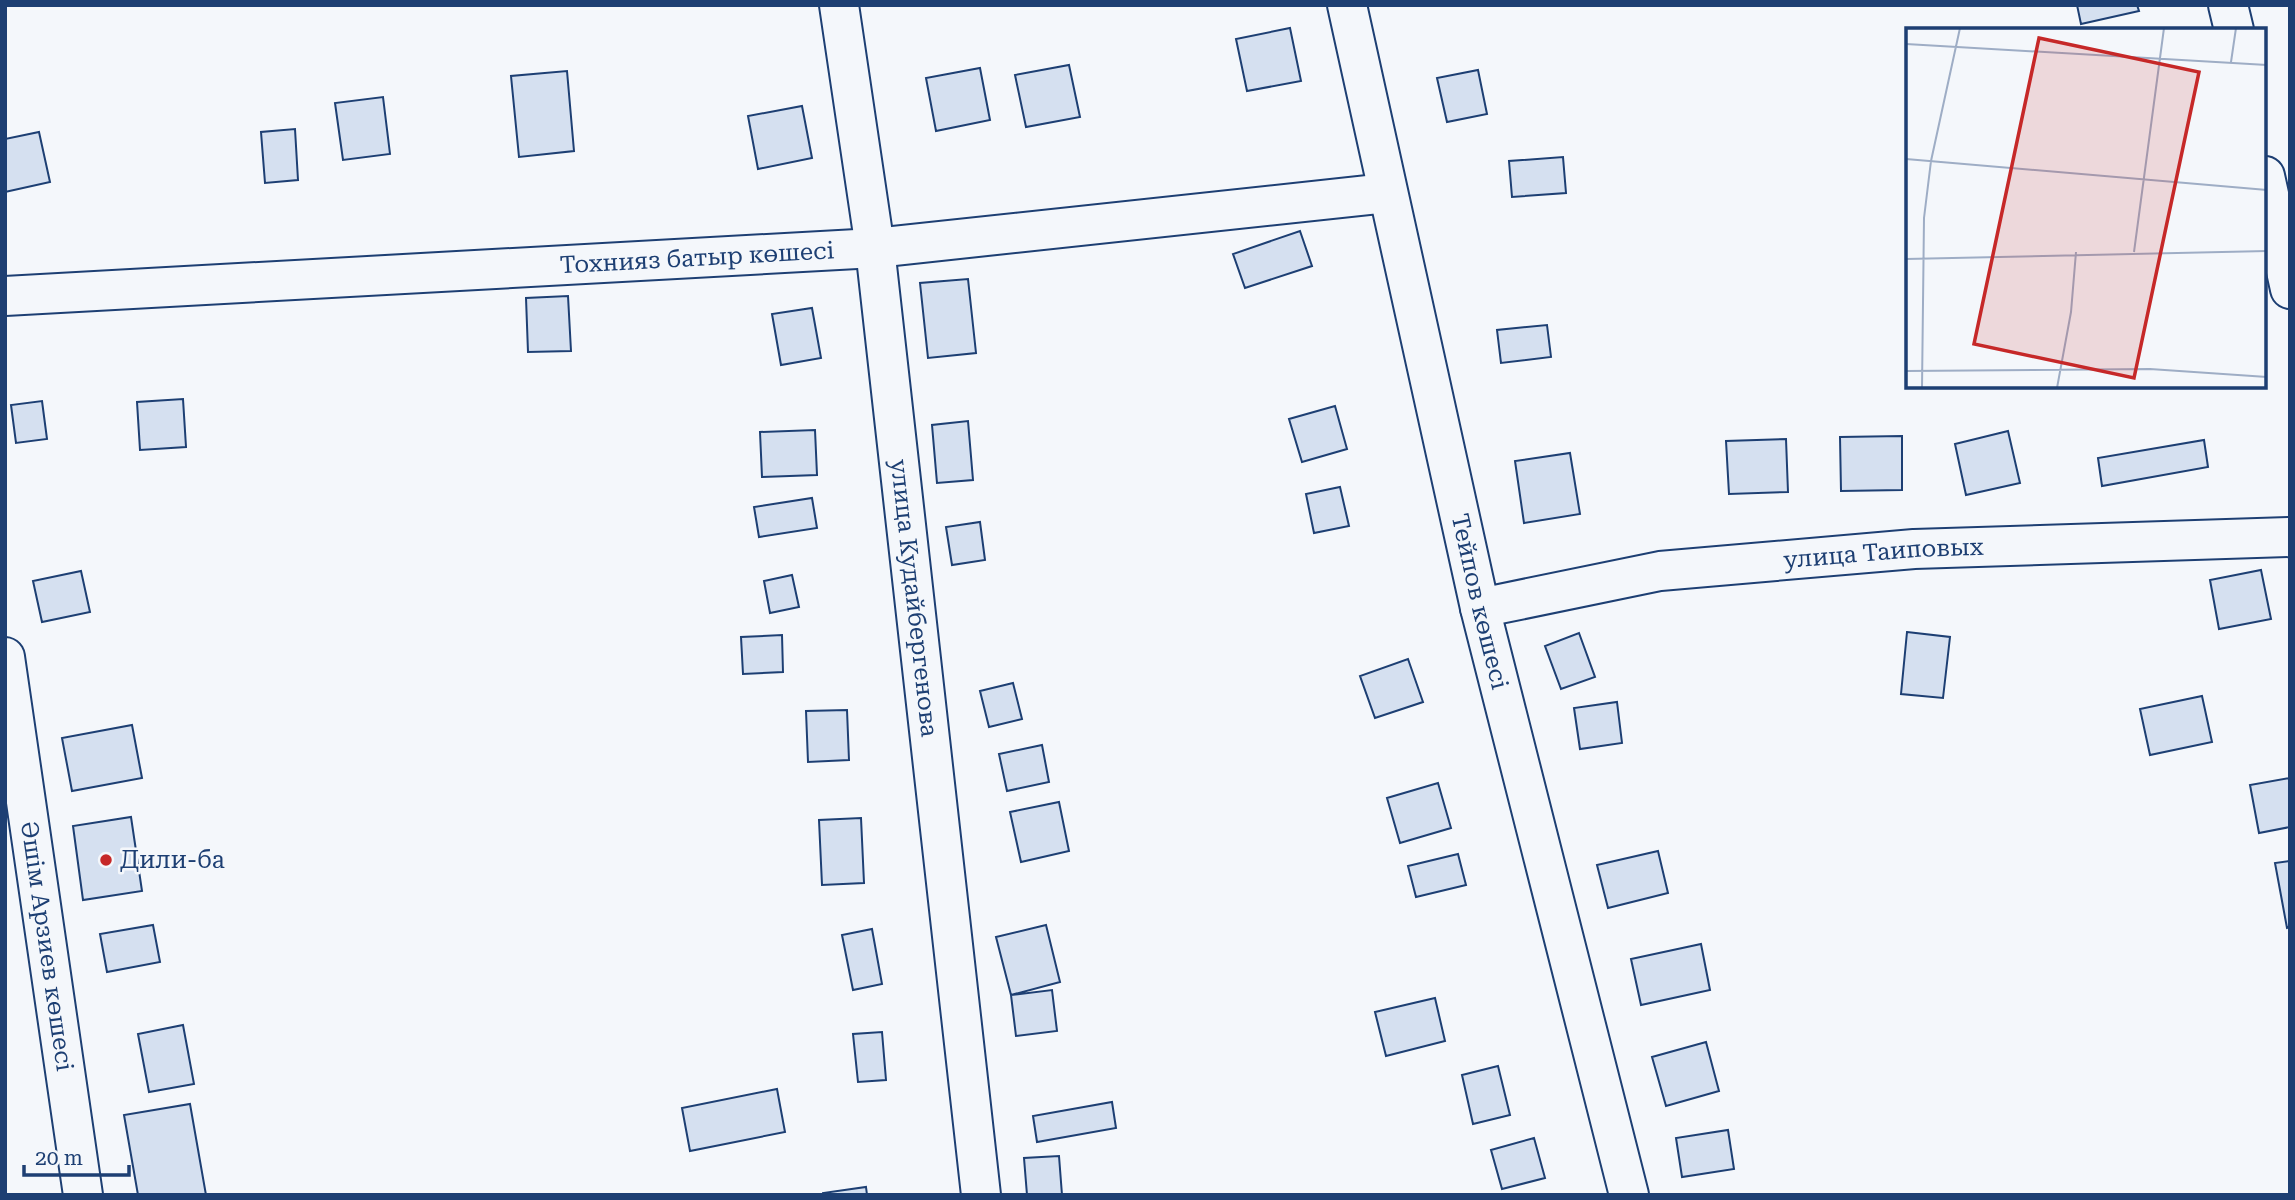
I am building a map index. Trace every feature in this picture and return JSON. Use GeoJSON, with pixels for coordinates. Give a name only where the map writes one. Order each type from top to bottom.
{"type":"FeatureCollection","features":[{"type":"Feature","properties":{"kind":"street","name":"улица Кудайбергенова"},"geometry":{"type":"LineString","coordinates":[[839,5],[875,248],[981,1195]]}},
{"type":"Feature","properties":{"kind":"street","name":"Тейпов көшесі"},"geometry":{"type":"LineString","coordinates":[[1347,5],[1480,608],[1629,1195]]}},
{"type":"Feature","properties":{"kind":"street"},"geometry":{"type":"LineString","coordinates":[[2228,5],[2234,28]]}},
{"type":"Feature","properties":{"kind":"street"},"geometry":{"type":"LineString","coordinates":[[2267,185],[2290,289]]}},
{"type":"Feature","properties":{"kind":"street","name":"Тохнияз батыр көшесі"},"geometry":{"type":"LineString","coordinates":[[5,296],[875,248],[1387,193]]}},
{"type":"Feature","properties":{"kind":"street","name":"улица Таиповых"},"geometry":{"type":"LineString","coordinates":[[1480,608],[1674,570],[1914,549],[2290,537]]}},
{"type":"Feature","properties":{"kind":"street","name":"Әшім Арзиев көшесі"},"geometry":{"type":"LineString","coordinates":[[5,657],[83,1195]]}},
{"type":"Feature","properties":{"kind":"building"},"geometry":{"type":"Polygon","coordinates":[[[2077,5],[2137,5],[2139,11],[2081,24],[2077,5]]]}},
{"type":"Feature","properties":{"kind":"building"},"geometry":{"type":"Polygon","coordinates":[[[1290,28],[1301,81],[1247,91],[1236,39],[1290,28]]]}},
{"type":"Feature","properties":{"kind":"building"},"geometry":{"type":"Polygon","coordinates":[[[1069,65],[1080,117],[1026,127],[1015,75],[1069,65]]]}},
{"type":"Feature","properties":{"kind":"building"},"geometry":{"type":"Polygon","coordinates":[[[980,68],[990,120],[936,131],[926,78],[980,68]]]}},
{"type":"Feature","properties":{"kind":"building"},"geometry":{"type":"Polygon","coordinates":[[[1478,70],[1487,114],[1447,122],[1437,78],[1478,70]]]}},
{"type":"Feature","properties":{"kind":"building"},"geometry":{"type":"Polygon","coordinates":[[[567,71],[574,151],[519,157],[511,76],[567,71]]]}},
{"type":"Feature","properties":{"kind":"building"},"geometry":{"type":"Polygon","coordinates":[[[383,97],[390,154],[343,160],[335,103],[383,97]]]}},
{"type":"Feature","properties":{"kind":"building"},"geometry":{"type":"Polygon","coordinates":[[[802,106],[812,158],[758,169],[748,116],[802,106]]]}},
{"type":"Feature","properties":{"kind":"building"},"geometry":{"type":"Polygon","coordinates":[[[295,129],[298,180],[265,183],[261,132],[295,129]]]}},
{"type":"Feature","properties":{"kind":"building"},"geometry":{"type":"Polygon","coordinates":[[[39,132],[50,182],[5,192],[5,139],[39,132]]]}},
{"type":"Feature","properties":{"kind":"building"},"geometry":{"type":"Polygon","coordinates":[[[1563,157],[1566,193],[1512,197],[1509,161],[1563,157]]]}},
{"type":"Feature","properties":{"kind":"building"},"geometry":{"type":"Polygon","coordinates":[[[1300,231],[1312,266],[1245,288],[1233,254],[1300,231]]]}},
{"type":"Feature","properties":{"kind":"building"},"geometry":{"type":"Polygon","coordinates":[[[968,279],[976,353],[928,358],[920,283],[968,279]]]}},
{"type":"Feature","properties":{"kind":"building"},"geometry":{"type":"Polygon","coordinates":[[[568,296],[571,351],[528,352],[526,298],[568,296]]]}},
{"type":"Feature","properties":{"kind":"building"},"geometry":{"type":"Polygon","coordinates":[[[812,308],[821,358],[781,365],[772,314],[812,308]]]}},
{"type":"Feature","properties":{"kind":"building"},"geometry":{"type":"Polygon","coordinates":[[[1547,325],[1551,357],[1501,363],[1497,330],[1547,325]]]}},
{"type":"Feature","properties":{"kind":"building"},"geometry":{"type":"Polygon","coordinates":[[[183,399],[186,447],[140,450],[137,402],[183,399]]]}},
{"type":"Feature","properties":{"kind":"building"},"geometry":{"type":"Polygon","coordinates":[[[42,401],[47,439],[16,443],[11,405],[42,401]]]}},
{"type":"Feature","properties":{"kind":"building"},"geometry":{"type":"Polygon","coordinates":[[[1335,406],[1347,449],[1302,462],[1289,419],[1335,406]]]}},
{"type":"Feature","properties":{"kind":"building"},"geometry":{"type":"Polygon","coordinates":[[[968,421],[973,480],[937,483],[932,425],[968,421]]]}},
{"type":"Feature","properties":{"kind":"building"},"geometry":{"type":"Polygon","coordinates":[[[815,430],[817,475],[762,477],[760,432],[815,430]]]}},
{"type":"Feature","properties":{"kind":"building"},"geometry":{"type":"Polygon","coordinates":[[[2008,431],[2020,483],[1966,495],[1955,444],[2008,431]]]}},
{"type":"Feature","properties":{"kind":"building"},"geometry":{"type":"Polygon","coordinates":[[[1902,436],[1902,490],[1841,491],[1840,437],[1902,436]]]}},
{"type":"Feature","properties":{"kind":"building"},"geometry":{"type":"Polygon","coordinates":[[[1786,439],[1788,492],[1729,494],[1726,441],[1786,439]]]}},
{"type":"Feature","properties":{"kind":"building"},"geometry":{"type":"Polygon","coordinates":[[[2204,440],[2208,467],[2102,486],[2098,458],[2204,440]]]}},
{"type":"Feature","properties":{"kind":"building"},"geometry":{"type":"Polygon","coordinates":[[[1570,453],[1580,514],[1524,523],[1515,461],[1570,453]]]}},
{"type":"Feature","properties":{"kind":"building"},"geometry":{"type":"Polygon","coordinates":[[[1340,487],[1349,526],[1314,533],[1306,494],[1340,487]]]}},
{"type":"Feature","properties":{"kind":"building"},"geometry":{"type":"Polygon","coordinates":[[[812,498],[817,528],[759,537],[754,507],[812,498]]]}},
{"type":"Feature","properties":{"kind":"building"},"geometry":{"type":"Polygon","coordinates":[[[980,522],[985,560],[952,565],[946,527],[980,522]]]}},
{"type":"Feature","properties":{"kind":"building"},"geometry":{"type":"Polygon","coordinates":[[[2261,570],[2271,619],[2219,629],[2210,580],[2261,570]]]}},
{"type":"Feature","properties":{"kind":"building"},"geometry":{"type":"Polygon","coordinates":[[[81,571],[90,612],[42,622],[33,581],[81,571]]]}},
{"type":"Feature","properties":{"kind":"building"},"geometry":{"type":"Polygon","coordinates":[[[792,575],[799,607],[770,613],[764,581],[792,575]]]}},
{"type":"Feature","properties":{"kind":"building"},"geometry":{"type":"Polygon","coordinates":[[[1907,632],[1950,637],[1943,698],[1901,694],[1907,632]]]}},
{"type":"Feature","properties":{"kind":"building"},"geometry":{"type":"Polygon","coordinates":[[[1579,633],[1595,677],[1561,689],[1545,646],[1579,633]]]}},
{"type":"Feature","properties":{"kind":"building"},"geometry":{"type":"Polygon","coordinates":[[[782,635],[783,672],[743,674],[741,637],[782,635]]]}},
{"type":"Feature","properties":{"kind":"building"},"geometry":{"type":"Polygon","coordinates":[[[1408,659],[1423,702],[1375,718],[1360,676],[1408,659]]]}},
{"type":"Feature","properties":{"kind":"building"},"geometry":{"type":"Polygon","coordinates":[[[1013,683],[1022,719],[989,727],[980,691],[1013,683]]]}},
{"type":"Feature","properties":{"kind":"building"},"geometry":{"type":"Polygon","coordinates":[[[2202,696],[2212,742],[2150,755],[2140,709],[2202,696]]]}},
{"type":"Feature","properties":{"kind":"building"},"geometry":{"type":"Polygon","coordinates":[[[1617,702],[1622,743],[1580,749],[1574,708],[1617,702]]]}},
{"type":"Feature","properties":{"kind":"building"},"geometry":{"type":"Polygon","coordinates":[[[847,710],[849,760],[808,762],[806,711],[847,710]]]}},
{"type":"Feature","properties":{"kind":"building"},"geometry":{"type":"Polygon","coordinates":[[[132,725],[142,778],[72,791],[62,738],[132,725]]]}},
{"type":"Feature","properties":{"kind":"building"},"geometry":{"type":"Polygon","coordinates":[[[1042,745],[1049,782],[1007,791],[999,754],[1042,745]]]}},
{"type":"Feature","properties":{"kind":"building"},"geometry":{"type":"Polygon","coordinates":[[[2290,778],[2290,827],[2259,833],[2250,785],[2290,778]]]}},
{"type":"Feature","properties":{"kind":"building"},"geometry":{"type":"Polygon","coordinates":[[[1438,783],[1451,828],[1400,843],[1387,798],[1438,783]]]}},
{"type":"Feature","properties":{"kind":"building"},"geometry":{"type":"Polygon","coordinates":[[[1059,802],[1069,851],[1021,862],[1010,812],[1059,802]]]}},
{"type":"Feature","properties":{"kind":"building"},"geometry":{"type":"Polygon","coordinates":[[[131,817],[142,891],[83,900],[73,826],[131,817]]]}},
{"type":"Feature","properties":{"kind":"building"},"geometry":{"type":"Polygon","coordinates":[[[861,818],[864,883],[822,885],[819,820],[861,818]]]}},
{"type":"Feature","properties":{"kind":"building"},"geometry":{"type":"Polygon","coordinates":[[[1658,851],[1668,893],[1608,908],[1597,865],[1658,851]]]}},
{"type":"Feature","properties":{"kind":"building"},"geometry":{"type":"Polygon","coordinates":[[[1458,854],[1466,885],[1416,897],[1408,866],[1458,854]]]}},
{"type":"Feature","properties":{"kind":"building"},"geometry":{"type":"Polygon","coordinates":[[[2290,861],[2290,927],[2287,928],[2275,863],[2290,861]]]}},
{"type":"Feature","properties":{"kind":"building"},"geometry":{"type":"Polygon","coordinates":[[[153,925],[160,962],[107,972],[100,934],[153,925]]]}},
{"type":"Feature","properties":{"kind":"building"},"geometry":{"type":"Polygon","coordinates":[[[1046,925],[1060,982],[1011,995],[996,937],[1046,925]]]}},
{"type":"Feature","properties":{"kind":"building"},"geometry":{"type":"Polygon","coordinates":[[[872,929],[882,984],[853,990],[842,935],[872,929]]]}},
{"type":"Feature","properties":{"kind":"building"},"geometry":{"type":"Polygon","coordinates":[[[1701,944],[1710,990],[1641,1005],[1631,959],[1701,944]]]}},
{"type":"Feature","properties":{"kind":"building"},"geometry":{"type":"Polygon","coordinates":[[[1052,990],[1057,1031],[1016,1036],[1011,995],[1052,990]]]}},
{"type":"Feature","properties":{"kind":"building"},"geometry":{"type":"Polygon","coordinates":[[[1435,998],[1445,1041],[1386,1056],[1375,1012],[1435,998]]]}},
{"type":"Feature","properties":{"kind":"building"},"geometry":{"type":"Polygon","coordinates":[[[183,1025],[194,1084],[149,1092],[138,1034],[183,1025]]]}},
{"type":"Feature","properties":{"kind":"building"},"geometry":{"type":"Polygon","coordinates":[[[882,1032],[886,1080],[858,1082],[853,1034],[882,1032]]]}},
{"type":"Feature","properties":{"kind":"building"},"geometry":{"type":"Polygon","coordinates":[[[1706,1042],[1719,1091],[1666,1106],[1652,1057],[1706,1042]]]}},
{"type":"Feature","properties":{"kind":"building"},"geometry":{"type":"Polygon","coordinates":[[[1498,1066],[1510,1115],[1473,1124],[1462,1075],[1498,1066]]]}},
{"type":"Feature","properties":{"kind":"building"},"geometry":{"type":"Polygon","coordinates":[[[777,1089],[785,1132],[690,1151],[682,1108],[777,1089]]]}},
{"type":"Feature","properties":{"kind":"building"},"geometry":{"type":"Polygon","coordinates":[[[1112,1102],[1116,1128],[1037,1142],[1033,1116],[1112,1102]]]}},
{"type":"Feature","properties":{"kind":"building"},"geometry":{"type":"Polygon","coordinates":[[[190,1104],[206,1195],[138,1195],[124,1115],[190,1104]]]}},
{"type":"Feature","properties":{"kind":"building"},"geometry":{"type":"Polygon","coordinates":[[[1728,1130],[1734,1169],[1682,1177],[1676,1138],[1728,1130]]]}},
{"type":"Feature","properties":{"kind":"building"},"geometry":{"type":"Polygon","coordinates":[[[1534,1138],[1545,1178],[1502,1189],[1491,1150],[1534,1138]]]}},
{"type":"Feature","properties":{"kind":"building"},"geometry":{"type":"Polygon","coordinates":[[[1059,1156],[1062,1195],[1027,1195],[1024,1158],[1059,1156]]]}},
{"type":"Feature","properties":{"kind":"building"},"geometry":{"type":"Polygon","coordinates":[[[866,1187],[867,1195],[823,1195],[823,1193],[866,1187]]]}},
{"type":"Feature","properties":{"kind":"place","name":"Дили-ба"},"geometry":{"type":"Point","coordinates":[106,860]}}]}
